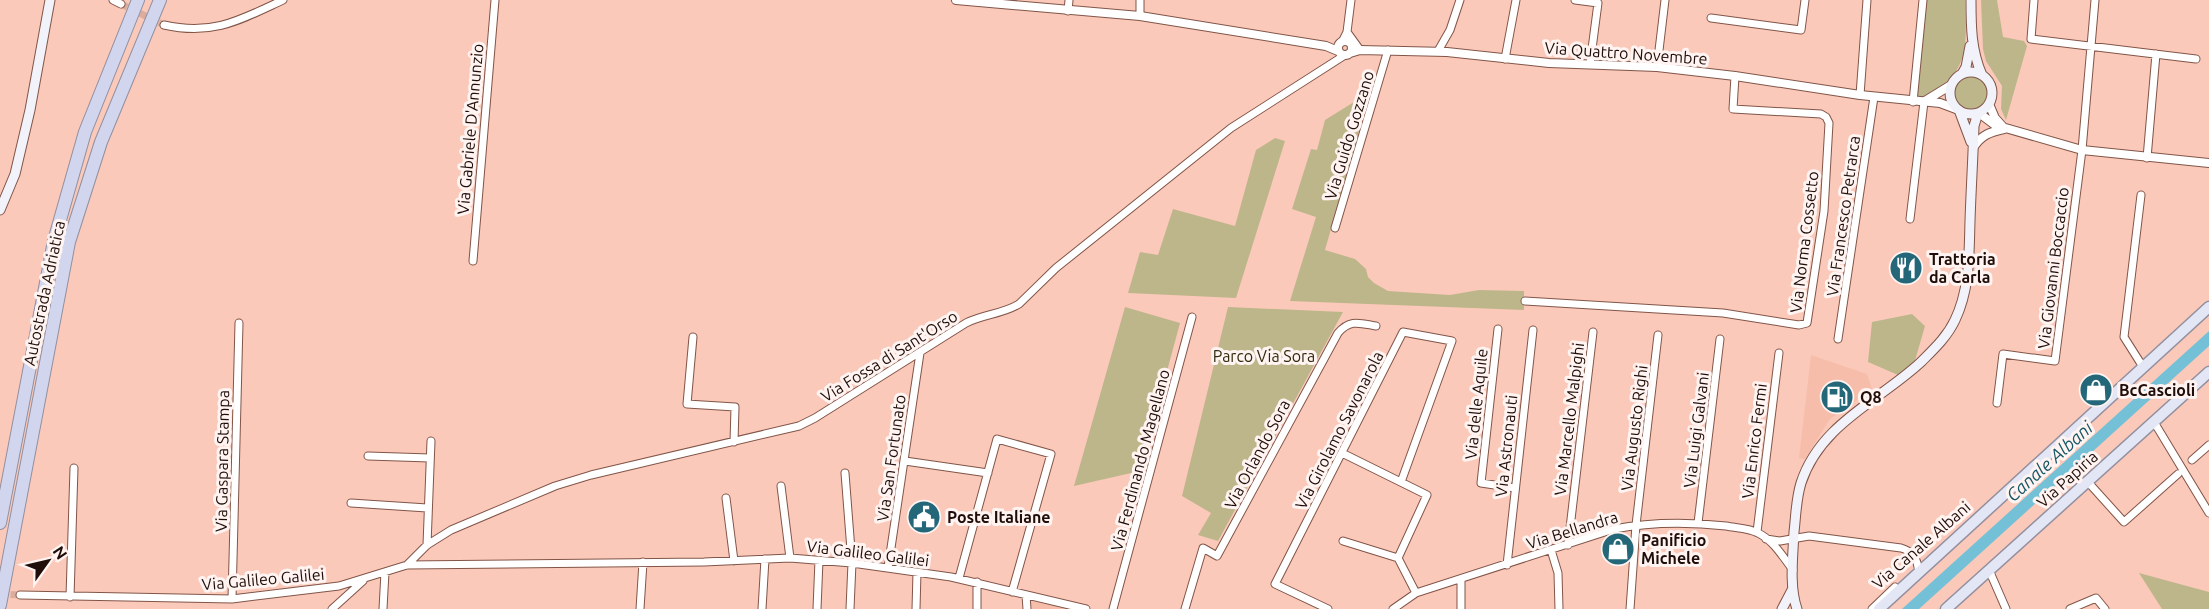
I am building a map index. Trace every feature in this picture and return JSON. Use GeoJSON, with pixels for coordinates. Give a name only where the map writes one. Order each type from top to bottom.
{"type":"FeatureCollection","features":[{"type":"Feature","properties":{"kind":"highway","name":"Autostrada Adriatica"},"geometry":{"type":"LineString","coordinates":[[0,523],[54,241],[85,132],[138,0]]}},
{"type":"Feature","properties":{"kind":"highway","name":"Autostrada Adriatica"},"geometry":{"type":"LineString","coordinates":[[0,605],[69,242],[101,142],[160,0]]}},
{"type":"Feature","properties":{"kind":"main road"},"geometry":{"type":"LineString","coordinates":[[1957,110],[1971,114],[1978,113],[1989,104],[1991,88],[1976,61],[1972,40],[1971,0]]}},
{"type":"Feature","properties":{"kind":"main road"},"geometry":{"type":"LineString","coordinates":[[0,210],[15,174],[51,2]]}},
{"type":"Feature","properties":{"kind":"main road"},"geometry":{"type":"LineString","coordinates":[[1962,74],[1966,67],[1972,40]]}},
{"type":"Feature","properties":{"kind":"main road"},"geometry":{"type":"LineString","coordinates":[[1973,148],[1950,98],[1951,85],[1955,78],[1962,74],[1976,72],[1982,75]]}},
{"type":"Feature","properties":{"kind":"main road"},"geometry":{"type":"LineString","coordinates":[[1797,609],[1793,588],[1796,505],[1801,482],[1814,456],[1830,434],[1848,417],[1900,381],[1941,343],[1955,321],[1964,297],[1968,268],[1974,126],[1978,113]]}},
{"type":"Feature","properties":{"kind":"main road","name":"Via Canale Albani"},"geometry":{"type":"LineString","coordinates":[[1879,609],[2209,307]]}},
{"type":"Feature","properties":{"kind":"main road","name":"Via Papiria"},"geometry":{"type":"LineString","coordinates":[[1946,609],[2209,372]]}},
{"type":"Feature","properties":{"kind":"main road"},"geometry":{"type":"LineString","coordinates":[[1782,609],[1793,588]]}},
{"type":"Feature","properties":{"kind":"street"},"geometry":{"type":"LineString","coordinates":[[113,0],[121,4]]}},
{"type":"Feature","properties":{"kind":"street"},"geometry":{"type":"LineString","coordinates":[[164,25],[204,30],[224,25],[283,0]]}},
{"type":"Feature","properties":{"kind":"street","name":"Via Gabriele D'Annunzio"},"geometry":{"type":"LineString","coordinates":[[473,261],[495,0]]}},
{"type":"Feature","properties":{"kind":"street"},"geometry":{"type":"LineString","coordinates":[[956,0],[1140,16],[1344,48],[1351,0]]}},
{"type":"Feature","properties":{"kind":"street"},"geometry":{"type":"LineString","coordinates":[[1068,11],[1069,0]]}},
{"type":"Feature","properties":{"kind":"street"},"geometry":{"type":"LineString","coordinates":[[1140,0],[1140,16]]}},
{"type":"Feature","properties":{"kind":"street"},"geometry":{"type":"LineString","coordinates":[[1443,52],[1461,0]]}},
{"type":"Feature","properties":{"kind":"street"},"geometry":{"type":"LineString","coordinates":[[1505,59],[1516,0]]}},
{"type":"Feature","properties":{"kind":"street"},"geometry":{"type":"LineString","coordinates":[[1575,0],[1598,3],[1590,64]]}},
{"type":"Feature","properties":{"kind":"street"},"geometry":{"type":"LineString","coordinates":[[1657,67],[1665,0]]}},
{"type":"Feature","properties":{"kind":"street"},"geometry":{"type":"LineString","coordinates":[[1711,18],[1801,30],[1805,0]]}},
{"type":"Feature","properties":{"kind":"street"},"geometry":{"type":"LineString","coordinates":[[1860,95],[1867,0]]}},
{"type":"Feature","properties":{"kind":"street"},"geometry":{"type":"LineString","coordinates":[[1913,102],[1923,0]]}},
{"type":"Feature","properties":{"kind":"street"},"geometry":{"type":"LineString","coordinates":[[2034,0],[2031,39],[2196,59]]}},
{"type":"Feature","properties":{"kind":"street"},"geometry":{"type":"LineString","coordinates":[[2082,150],[2095,0]]}},
{"type":"Feature","properties":{"kind":"street"},"geometry":{"type":"LineString","coordinates":[[1347,32],[1360,50]]}},
{"type":"Feature","properties":{"kind":"street","name":"Via Quattro Novembre"},"geometry":{"type":"LineString","coordinates":[[1344,48],[1443,52],[1505,59],[1657,67],[1913,102],[1940,103],[1957,110]]}},
{"type":"Feature","properties":{"kind":"street","name":"Via Fossa di Sant'Orso"},"geometry":{"type":"LineString","coordinates":[[407,565],[427,545],[451,530],[555,486],[591,475],[799,426],[815,418],[980,316],[1019,304],[1027,294],[1081,248],[1231,128],[1331,64],[1344,48]]}},
{"type":"Feature","properties":{"kind":"street","name":"Via Guido Gozzano"},"geometry":{"type":"LineString","coordinates":[[1335,228],[1388,50]]}},
{"type":"Feature","properties":{"kind":"street"},"geometry":{"type":"LineString","coordinates":[[2147,158],[2156,54]]}},
{"type":"Feature","properties":{"kind":"street","name":"Via Norma Cossetto"},"geometry":{"type":"LineString","coordinates":[[1525,301],[1723,313],[1799,325],[1807,323],[1824,212],[1829,123],[1821,114],[1733,110],[1735,76]]}},
{"type":"Feature","properties":{"kind":"street"},"geometry":{"type":"LineString","coordinates":[[1910,219],[1924,102],[1951,85]]}},
{"type":"Feature","properties":{"kind":"street","name":"Via Francesco Petrarca"},"geometry":{"type":"LineString","coordinates":[[1838,339],[1874,97]]}},
{"type":"Feature","properties":{"kind":"street"},"geometry":{"type":"LineString","coordinates":[[1989,104],[1995,118],[2005,129]]}},
{"type":"Feature","properties":{"kind":"street"},"geometry":{"type":"LineString","coordinates":[[1978,113],[1989,122],[2005,129],[2082,150],[2209,163]]}},
{"type":"Feature","properties":{"kind":"street"},"geometry":{"type":"LineString","coordinates":[[1973,148],[1980,138],[1988,133],[2005,129]]}},
{"type":"Feature","properties":{"kind":"street","name":"Via Giovanni Boccaccio"},"geometry":{"type":"LineString","coordinates":[[1997,403],[2003,354],[2055,361],[2082,150]]}},
{"type":"Feature","properties":{"kind":"street"},"geometry":{"type":"LineString","coordinates":[[2141,195],[2124,337],[2143,367]]}},
{"type":"Feature","properties":{"kind":"street","name":"Via Ferdinando Magellano"},"geometry":{"type":"LineString","coordinates":[[1113,609],[1192,317]]}},
{"type":"Feature","properties":{"kind":"street","name":"Via Orlando Sora"},"geometry":{"type":"LineString","coordinates":[[1185,609],[1203,548],[1217,556],[1338,333],[1346,324],[1354,322],[1376,326]]}},
{"type":"Feature","properties":{"kind":"street","name":"Via Gaspara Stampa"},"geometry":{"type":"LineString","coordinates":[[232,599],[239,323]]}},
{"type":"Feature","properties":{"kind":"street","name":"Via delle Aquile"},"geometry":{"type":"LineString","coordinates":[[1498,329],[1481,483],[1515,488]]}},
{"type":"Feature","properties":{"kind":"street","name":"Via Astronauti"},"geometry":{"type":"LineString","coordinates":[[1507,565],[1533,330]]}},
{"type":"Feature","properties":{"kind":"street","name":"Via Girolamo Savonarola"},"geometry":{"type":"LineString","coordinates":[[1328,609],[1275,584],[1403,332],[1452,341],[1401,482]]}},
{"type":"Feature","properties":{"kind":"street","name":"Via Marcello Malpighi"},"geometry":{"type":"LineString","coordinates":[[1568,545],[1593,332]]}},
{"type":"Feature","properties":{"kind":"street","name":"Via Augusto Righi"},"geometry":{"type":"LineString","coordinates":[[1630,609],[1636,525],[1658,335]]}},
{"type":"Feature","properties":{"kind":"street"},"geometry":{"type":"LineString","coordinates":[[693,337],[687,404],[735,407],[734,442]]}},
{"type":"Feature","properties":{"kind":"street","name":"Via Luigi Galvani"},"geometry":{"type":"LineString","coordinates":[[1698,523],[1720,339]]}},
{"type":"Feature","properties":{"kind":"street","name":"Via San Fortunato"},"geometry":{"type":"LineString","coordinates":[[888,567],[920,353]]}},
{"type":"Feature","properties":{"kind":"street","name":"Via Enrico Fermi"},"geometry":{"type":"LineString","coordinates":[[1757,532],[1779,353]]}},
{"type":"Feature","properties":{"kind":"street"},"geometry":{"type":"LineString","coordinates":[[2154,422],[2209,513]]}},
{"type":"Feature","properties":{"kind":"street"},"geometry":{"type":"LineString","coordinates":[[959,578],[997,439],[1051,454],[1012,592]]}},
{"type":"Feature","properties":{"kind":"street"},"geometry":{"type":"LineString","coordinates":[[427,545],[430,441]]}},
{"type":"Feature","properties":{"kind":"street"},"geometry":{"type":"LineString","coordinates":[[2192,460],[2209,445]]}},
{"type":"Feature","properties":{"kind":"street"},"geometry":{"type":"LineString","coordinates":[[1342,453],[1427,495],[1398,558]]}},
{"type":"Feature","properties":{"kind":"street"},"geometry":{"type":"LineString","coordinates":[[368,456],[429,458]]}},
{"type":"Feature","properties":{"kind":"street"},"geometry":{"type":"LineString","coordinates":[[905,461],[988,472]]}},
{"type":"Feature","properties":{"kind":"street"},"geometry":{"type":"LineString","coordinates":[[70,597],[74,468]]}},
{"type":"Feature","properties":{"kind":"street"},"geometry":{"type":"LineString","coordinates":[[845,473],[852,563],[850,609]]}},
{"type":"Feature","properties":{"kind":"street"},"geometry":{"type":"LineString","coordinates":[[2087,481],[2124,522],[2178,474]]}},
{"type":"Feature","properties":{"kind":"street"},"geometry":{"type":"LineString","coordinates":[[781,486],[790,558]]}},
{"type":"Feature","properties":{"kind":"street"},"geometry":{"type":"LineString","coordinates":[[726,498],[734,561]]}},
{"type":"Feature","properties":{"kind":"street"},"geometry":{"type":"LineString","coordinates":[[351,503],[427,508]]}},
{"type":"Feature","properties":{"kind":"street","name":"Via Canale Albani"},"geometry":{"type":"LineString","coordinates":[[1872,609],[1980,512],[1991,508]]}},
{"type":"Feature","properties":{"kind":"street","name":"Via Bellandra"},"geometry":{"type":"LineString","coordinates":[[1393,609],[1416,593],[1614,529],[1636,525],[1698,523],[1757,532],[1778,549],[1793,570]]}},
{"type":"Feature","properties":{"kind":"street"},"geometry":{"type":"LineString","coordinates":[[1766,539],[1780,541],[1809,536],[1901,548],[1910,550],[1918,567]]}},
{"type":"Feature","properties":{"kind":"street"},"geometry":{"type":"LineString","coordinates":[[1343,541],[1398,558],[1416,593]]}},
{"type":"Feature","properties":{"kind":"street"},"geometry":{"type":"LineString","coordinates":[[1551,550],[1558,573],[1558,609]]}},
{"type":"Feature","properties":{"kind":"street","name":"Via Galileo Galilei"},"geometry":{"type":"LineString","coordinates":[[20,595],[232,599],[339,586],[407,565],[734,561],[790,558],[888,567],[959,578],[1086,609]]}},
{"type":"Feature","properties":{"kind":"street"},"geometry":{"type":"LineString","coordinates":[[762,609],[765,559]]}},
{"type":"Feature","properties":{"kind":"street"},"geometry":{"type":"LineString","coordinates":[[817,609],[819,560]]}},
{"type":"Feature","properties":{"kind":"street"},"geometry":{"type":"LineString","coordinates":[[640,609],[643,562]]}},
{"type":"Feature","properties":{"kind":"street"},"geometry":{"type":"LineString","coordinates":[[1989,570],[2006,609]]}},
{"type":"Feature","properties":{"kind":"street"},"geometry":{"type":"LineString","coordinates":[[382,609],[385,572]]}},
{"type":"Feature","properties":{"kind":"street"},"geometry":{"type":"LineString","coordinates":[[916,609],[917,572]]}},
{"type":"Feature","properties":{"kind":"street"},"geometry":{"type":"LineString","coordinates":[[332,609],[365,579]]}},
{"type":"Feature","properties":{"kind":"street"},"geometry":{"type":"LineString","coordinates":[[1461,579],[1461,609]]}},
{"type":"Feature","properties":{"kind":"street"},"geometry":{"type":"LineString","coordinates":[[976,609],[977,582]]}},
{"type":"Feature","properties":{"kind":"street"},"geometry":{"type":"LineString","coordinates":[[1026,595],[1027,609]]}},
{"type":"Feature","properties":{"kind":"street"},"geometry":{"type":"LineString","coordinates":[[2070,609],[2096,598],[2105,609]]}},
{"type":"Feature","properties":{"kind":"shaded area"},"geometry":{"type":"Polygon","coordinates":[[[1811,355],[1867,374],[1872,389],[1830,419],[1805,459],[1799,458],[1811,355]]]}},
{"type":"Feature","properties":{"kind":"shaded area"},"geometry":{"type":"Polygon","coordinates":[[[1029,601],[1074,609],[1030,609],[1029,601]]]}},
{"type":"Feature","properties":{"kind":"green space"},"geometry":{"type":"Polygon","coordinates":[[[1925,0],[1965,0],[1966,38],[1961,61],[1948,81],[1927,95],[1916,97],[1925,0]]]}},
{"type":"Feature","properties":{"kind":"green space"},"geometry":{"type":"Polygon","coordinates":[[[1981,0],[1997,0],[2003,37],[2024,41],[2027,46],[2006,120],[2001,109],[2002,86],[1986,61],[1983,49],[1981,0]]]}},
{"type":"Feature","properties":{"kind":"green space"},"geometry":{"type":"Polygon","coordinates":[[[1971,76],[1983,81],[1988,93],[1983,105],[1971,110],[1959,105],[1954,93],[1959,81],[1971,76]]]}},
{"type":"Feature","properties":{"kind":"green space"},"geometry":{"type":"Polygon","coordinates":[[[1370,92],[1325,250],[1355,259],[1366,269],[1368,277],[1374,283],[1388,291],[1450,295],[1479,290],[1524,291],[1524,310],[1290,301],[1316,217],[1292,209],[1311,149],[1317,150],[1325,120],[1370,92]]]}},
{"type":"Feature","properties":{"kind":"green space"},"geometry":{"type":"Polygon","coordinates":[[[1275,138],[1285,141],[1236,298],[1128,293],[1140,252],[1158,255],[1173,209],[1235,226],[1256,150],[1275,138]]]}},
{"type":"Feature","properties":{"kind":"green space"},"geometry":{"type":"Polygon","coordinates":[[[1125,307],[1180,323],[1140,471],[1074,486],[1125,307]]]}},
{"type":"Feature","properties":{"kind":"green space","name":"Parco Via Sora"},"geometry":{"type":"Polygon","coordinates":[[[1228,307],[1343,312],[1218,541],[1198,535],[1211,513],[1182,496],[1228,307]]]}},
{"type":"Feature","properties":{"kind":"green space"},"geometry":{"type":"Polygon","coordinates":[[[1912,314],[1925,326],[1914,364],[1898,375],[1868,362],[1872,322],[1912,314]]]}},
{"type":"Feature","properties":{"kind":"green space"},"geometry":{"type":"Polygon","coordinates":[[[2139,573],[2209,592],[2209,609],[2162,609],[2139,573]]]}},
{"type":"Feature","properties":{"kind":"water"},"geometry":{"type":"Polygon","coordinates":[[[2209,331],[2209,346],[1919,609],[1902,609],[2209,331]]]}},
{"type":"Feature","properties":{"kind":"tunnel"},"geometry":{"type":"LineString","coordinates":[[121,4],[164,25]]}},
{"type":"Feature","properties":{"kind":"tunnel"},"geometry":{"type":"LineString","coordinates":[[0,594],[20,595]]}},
{"type":"Feature","properties":{"kind":"place","name":"Trattoria da Carla"},"geometry":{"type":"Point","coordinates":[1906,268]}},
{"type":"Feature","properties":{"kind":"place","name":"BcCascioli"},"geometry":{"type":"Point","coordinates":[2096,390]}},
{"type":"Feature","properties":{"kind":"place","name":"Q8"},"geometry":{"type":"Point","coordinates":[1837,397]}},
{"type":"Feature","properties":{"kind":"place","name":"Poste Italiane"},"geometry":{"type":"Point","coordinates":[924,517]}},
{"type":"Feature","properties":{"kind":"place","name":"Panificio Michele"},"geometry":{"type":"Point","coordinates":[1618,549]}},
{"type":"Feature","properties":{"kind":"water label","name":"Canale Albani"},"geometry":{"type":"Point","coordinates":[2049,461]}}]}
